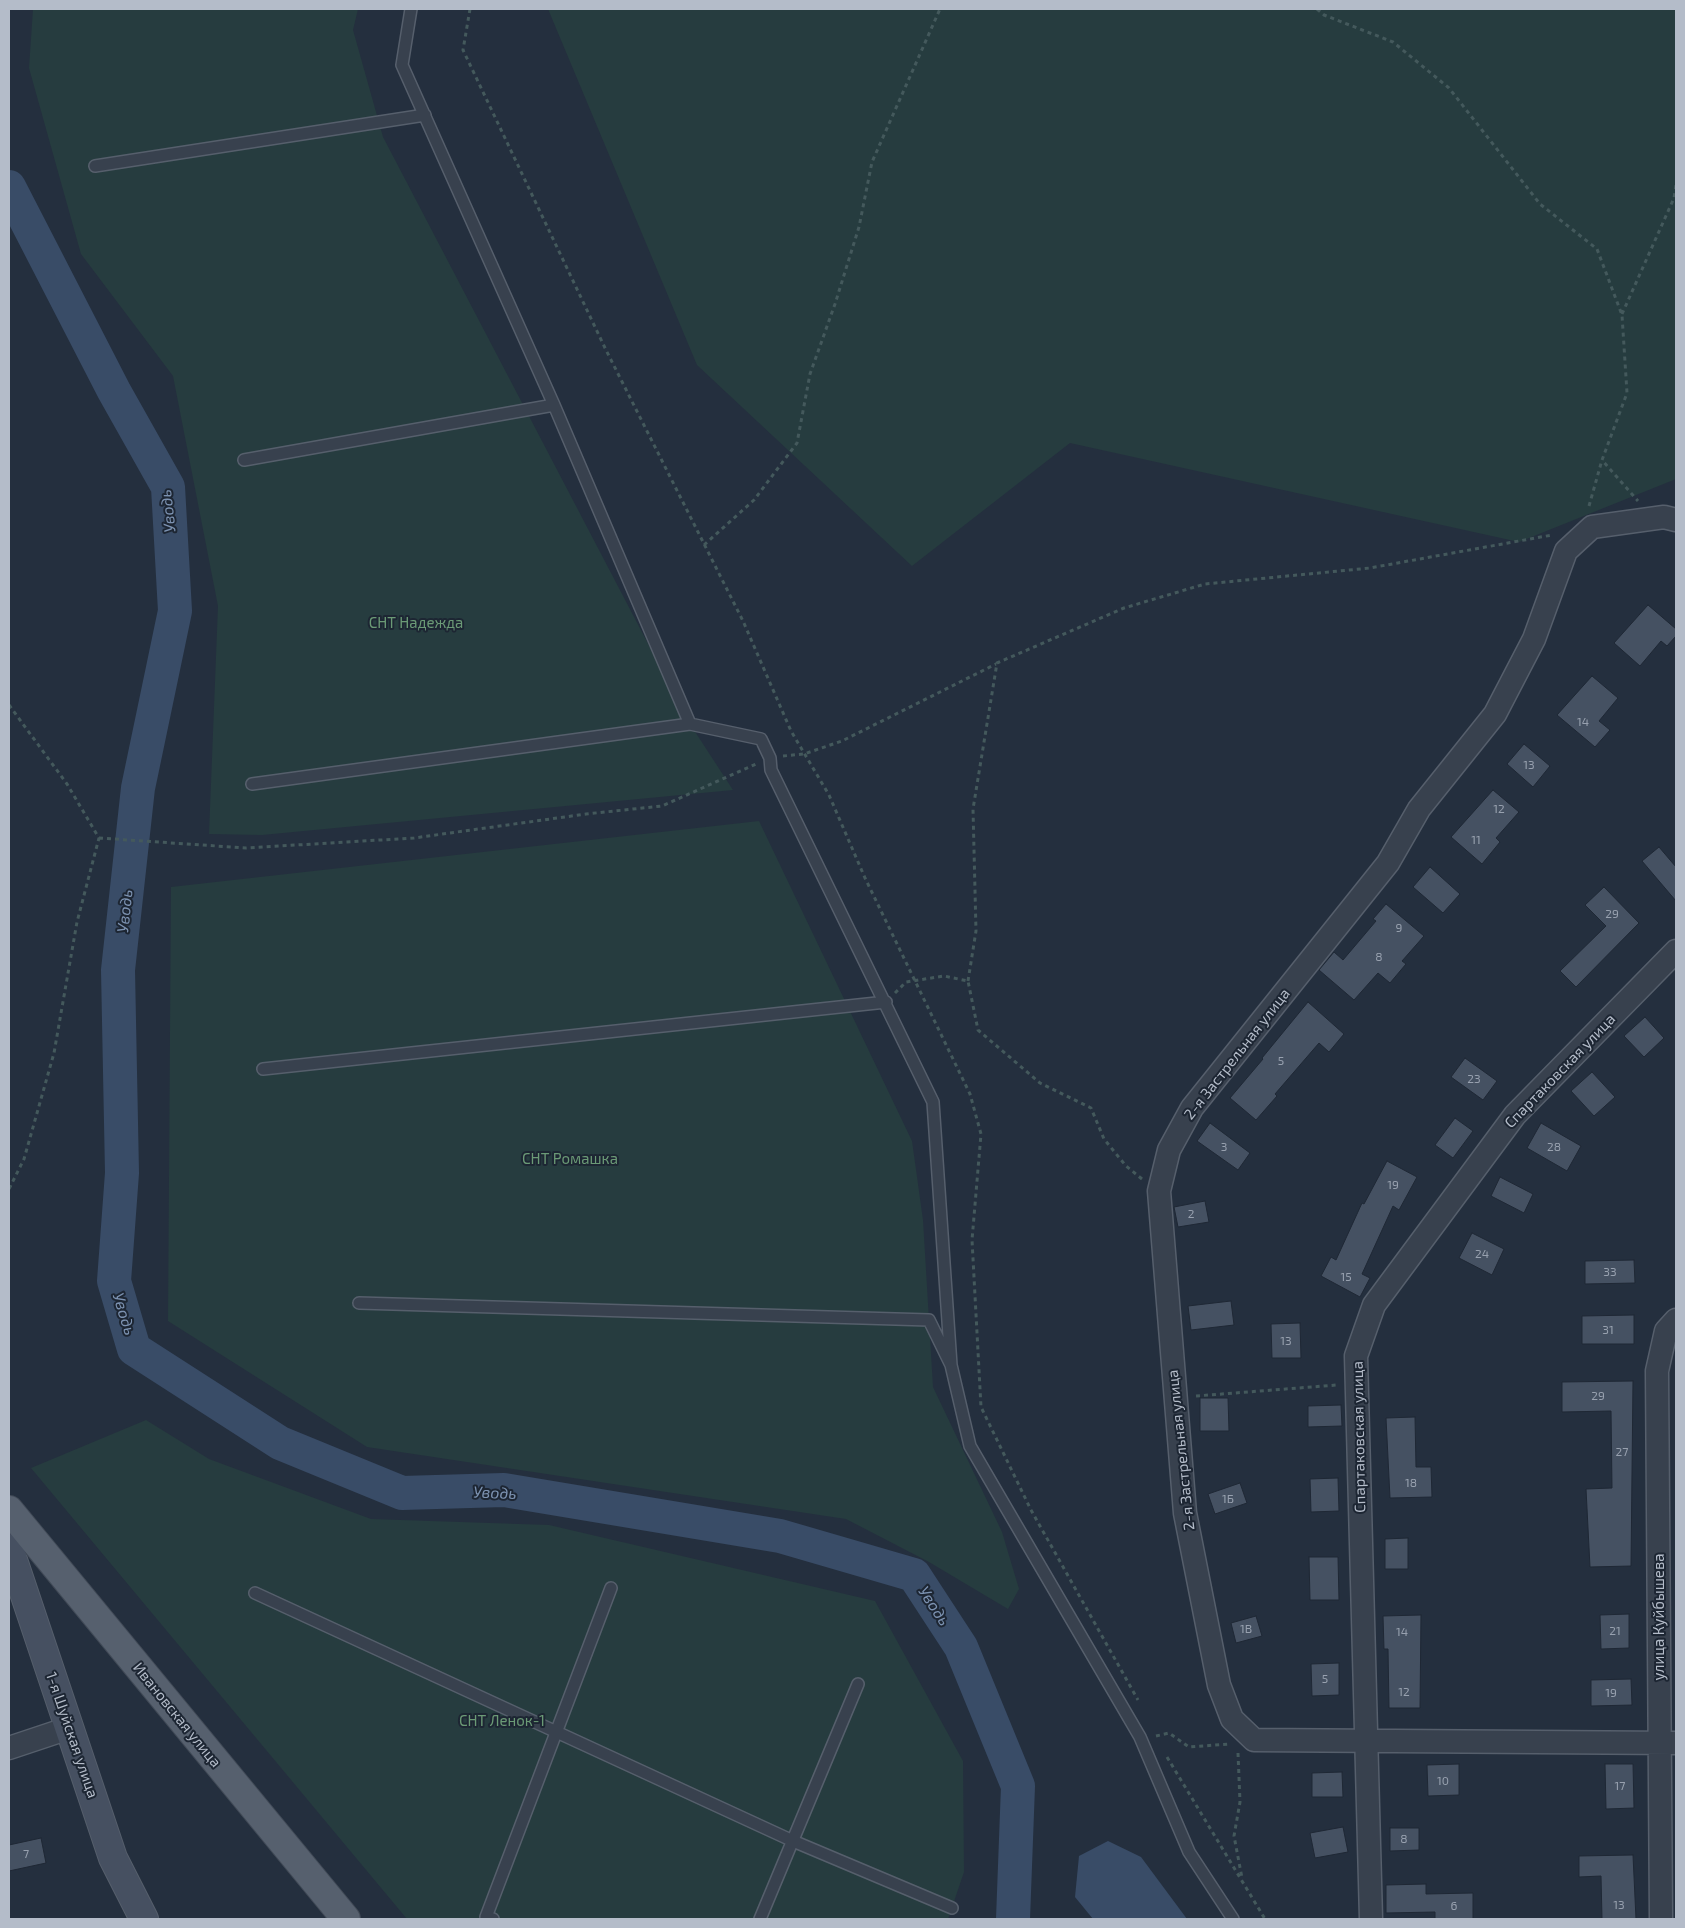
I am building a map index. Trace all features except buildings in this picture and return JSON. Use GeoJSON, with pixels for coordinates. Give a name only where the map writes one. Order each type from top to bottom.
{"type":"FeatureCollection","features":[{"type":"Feature","properties":{"kind":"main road","name":"Ивановская улица"},"geometry":{"type":"LineString","coordinates":[[9,1510],[346,1919]]}},
{"type":"Feature","properties":{"kind":"street"},"geometry":{"type":"LineString","coordinates":[[1587,528],[1664,517],[1676,520]]}},
{"type":"Feature","properties":{"kind":"street","name":"2-я Застрельная улица"},"geometry":{"type":"LineString","coordinates":[[1366,1741],[1254,1740],[1232,1719],[1219,1684],[1185,1513],[1158,1191],[1169,1150],[1192,1108],[1388,863],[1419,810],[1495,714],[1534,639],[1566,551],[1587,528]]}},
{"type":"Feature","properties":{"kind":"street","name":"Спартаковская улица"},"geometry":{"type":"LineString","coordinates":[[1370,1919],[1356,1356],[1374,1305],[1515,1115],[1676,951]]}},
{"type":"Feature","properties":{"kind":"street","name":"улица Куйбышева"},"geometry":{"type":"LineString","coordinates":[[1661,1919],[1668,1743],[1657,1371],[1666,1331],[1676,1320]]}},
{"type":"Feature","properties":{"kind":"street","name":"1-я Шуйская улица"},"geometry":{"type":"LineString","coordinates":[[9,1548],[113,1858],[144,1919]]}},
{"type":"Feature","properties":{"kind":"street"},"geometry":{"type":"LineString","coordinates":[[9,1748],[69,1728]]}},
{"type":"Feature","properties":{"kind":"street"},"geometry":{"type":"LineString","coordinates":[[1366,1741],[1668,1743]]}},
{"type":"Feature","properties":{"kind":"lane"},"geometry":{"type":"LineString","coordinates":[[411,9],[402,65],[554,406],[690,724]]}},
{"type":"Feature","properties":{"kind":"lane"},"geometry":{"type":"LineString","coordinates":[[95,166],[425,116]]}},
{"type":"Feature","properties":{"kind":"lane"},"geometry":{"type":"LineString","coordinates":[[244,460],[554,406]]}},
{"type":"Feature","properties":{"kind":"lane"},"geometry":{"type":"LineString","coordinates":[[252,784],[690,724],[761,739],[770,758],[771,770],[886,1002],[933,1102],[951,1365],[970,1446],[1140,1737],[1189,1852],[1233,1919]]}},
{"type":"Feature","properties":{"kind":"lane"},"geometry":{"type":"LineString","coordinates":[[263,1069],[886,1002]]}},
{"type":"Feature","properties":{"kind":"lane"},"geometry":{"type":"LineString","coordinates":[[360,1303],[929,1320],[951,1365]]}},
{"type":"Feature","properties":{"kind":"lane"},"geometry":{"type":"LineString","coordinates":[[493,1919],[486,1917],[611,1588]]}},
{"type":"Feature","properties":{"kind":"lane"},"geometry":{"type":"LineString","coordinates":[[255,1593],[793,1841],[952,1908]]}},
{"type":"Feature","properties":{"kind":"lane"},"geometry":{"type":"LineString","coordinates":[[760,1919],[858,1684]]}},
{"type":"Feature","properties":{"kind":"path"},"geometry":{"type":"LineString","coordinates":[[470,9],[463,50],[606,350],[743,621],[790,731],[829,795],[866,878],[970,1094],[981,1134],[972,1240],[981,1407],[1031,1510],[1122,1667],[1139,1702]]}},
{"type":"Feature","properties":{"kind":"path"},"geometry":{"type":"LineString","coordinates":[[704,545],[754,500],[797,443],[810,374],[859,228],[872,162],[940,9]]}},
{"type":"Feature","properties":{"kind":"path"},"geometry":{"type":"LineString","coordinates":[[1317,9],[1324,15],[1393,42],[1450,88],[1540,204],[1597,249],[1622,315],[1627,393],[1602,460],[1587,528]]}},
{"type":"Feature","properties":{"kind":"path"},"geometry":{"type":"LineString","coordinates":[[1622,315],[1674,198],[1676,186]]}},
{"type":"Feature","properties":{"kind":"path"},"geometry":{"type":"LineString","coordinates":[[1602,460],[1653,518]]}},
{"type":"Feature","properties":{"kind":"path"},"geometry":{"type":"LineString","coordinates":[[99,838],[246,848],[414,838],[586,814],[662,806],[770,758],[804,754],[842,742],[997,663],[1124,608],[1204,584],[1370,568],[1555,534]]}},
{"type":"Feature","properties":{"kind":"path"},"geometry":{"type":"LineString","coordinates":[[997,663],[973,808],[976,931],[968,981],[978,1030],[1040,1083],[1091,1108],[1104,1139],[1126,1166],[1158,1191]]}},
{"type":"Feature","properties":{"kind":"path"},"geometry":{"type":"LineString","coordinates":[[9,705],[67,784],[99,838],[77,922],[54,1053],[24,1159],[9,1189]]}},
{"type":"Feature","properties":{"kind":"path"},"geometry":{"type":"LineString","coordinates":[[886,1002],[906,982],[944,976],[968,981]]}},
{"type":"Feature","properties":{"kind":"path"},"geometry":{"type":"LineString","coordinates":[[1176,1398],[1357,1384]]}},
{"type":"Feature","properties":{"kind":"path"},"geometry":{"type":"LineString","coordinates":[[1152,1728],[1160,1744]]}},
{"type":"Feature","properties":{"kind":"path"},"geometry":{"type":"LineString","coordinates":[[1156,1736],[1169,1733],[1189,1747],[1238,1743],[1240,1802],[1234,1836],[1243,1881]]}},
{"type":"Feature","properties":{"kind":"path"},"geometry":{"type":"LineString","coordinates":[[1164,1751],[1265,1919]]}},
{"type":"Feature","properties":{"kind":"green space","name":"СНТ Надежда"},"geometry":{"type":"Polygon","coordinates":[[[33,9],[358,9],[353,30],[383,137],[690,724],[733,790],[262,835],[209,834],[218,606],[173,376],[81,254],[29,68],[33,9]]]}},
{"type":"Feature","properties":{"kind":"green space"},"geometry":{"type":"Polygon","coordinates":[[[548,9],[1676,9],[1676,479],[1519,542],[1070,443],[912,566],[697,365],[548,9]]]}},
{"type":"Feature","properties":{"kind":"green space","name":"СНТ Ромашка"},"geometry":{"type":"Polygon","coordinates":[[[759,821],[912,1141],[923,1220],[933,1387],[1002,1532],[1019,1589],[1008,1609],[929,1562],[846,1519],[367,1447],[168,1321],[171,887],[759,821]]]}},
{"type":"Feature","properties":{"kind":"green space","name":"СНТ Ленок-1"},"geometry":{"type":"Polygon","coordinates":[[[146,1420],[209,1459],[371,1519],[549,1525],[875,1601],[963,1761],[964,1872],[948,1919],[407,1919],[31,1468],[146,1420]]]}},
{"type":"Feature","properties":{"kind":"water"},"geometry":{"type":"Polygon","coordinates":[[[1108,1841],[1141,1857],[1187,1919],[1093,1919],[1075,1897],[1079,1856],[1108,1841]]]}},
{"type":"Feature","properties":{"kind":"waterway","name":"Уводь"},"geometry":{"type":"LineString","coordinates":[[9,187],[114,391],[168,487],[175,611],[138,788],[118,970],[122,1173],[114,1281],[134,1349],[280,1443],[402,1493],[504,1490],[780,1536],[914,1575],[961,1647],[1018,1786],[1013,1919]]}}]}
